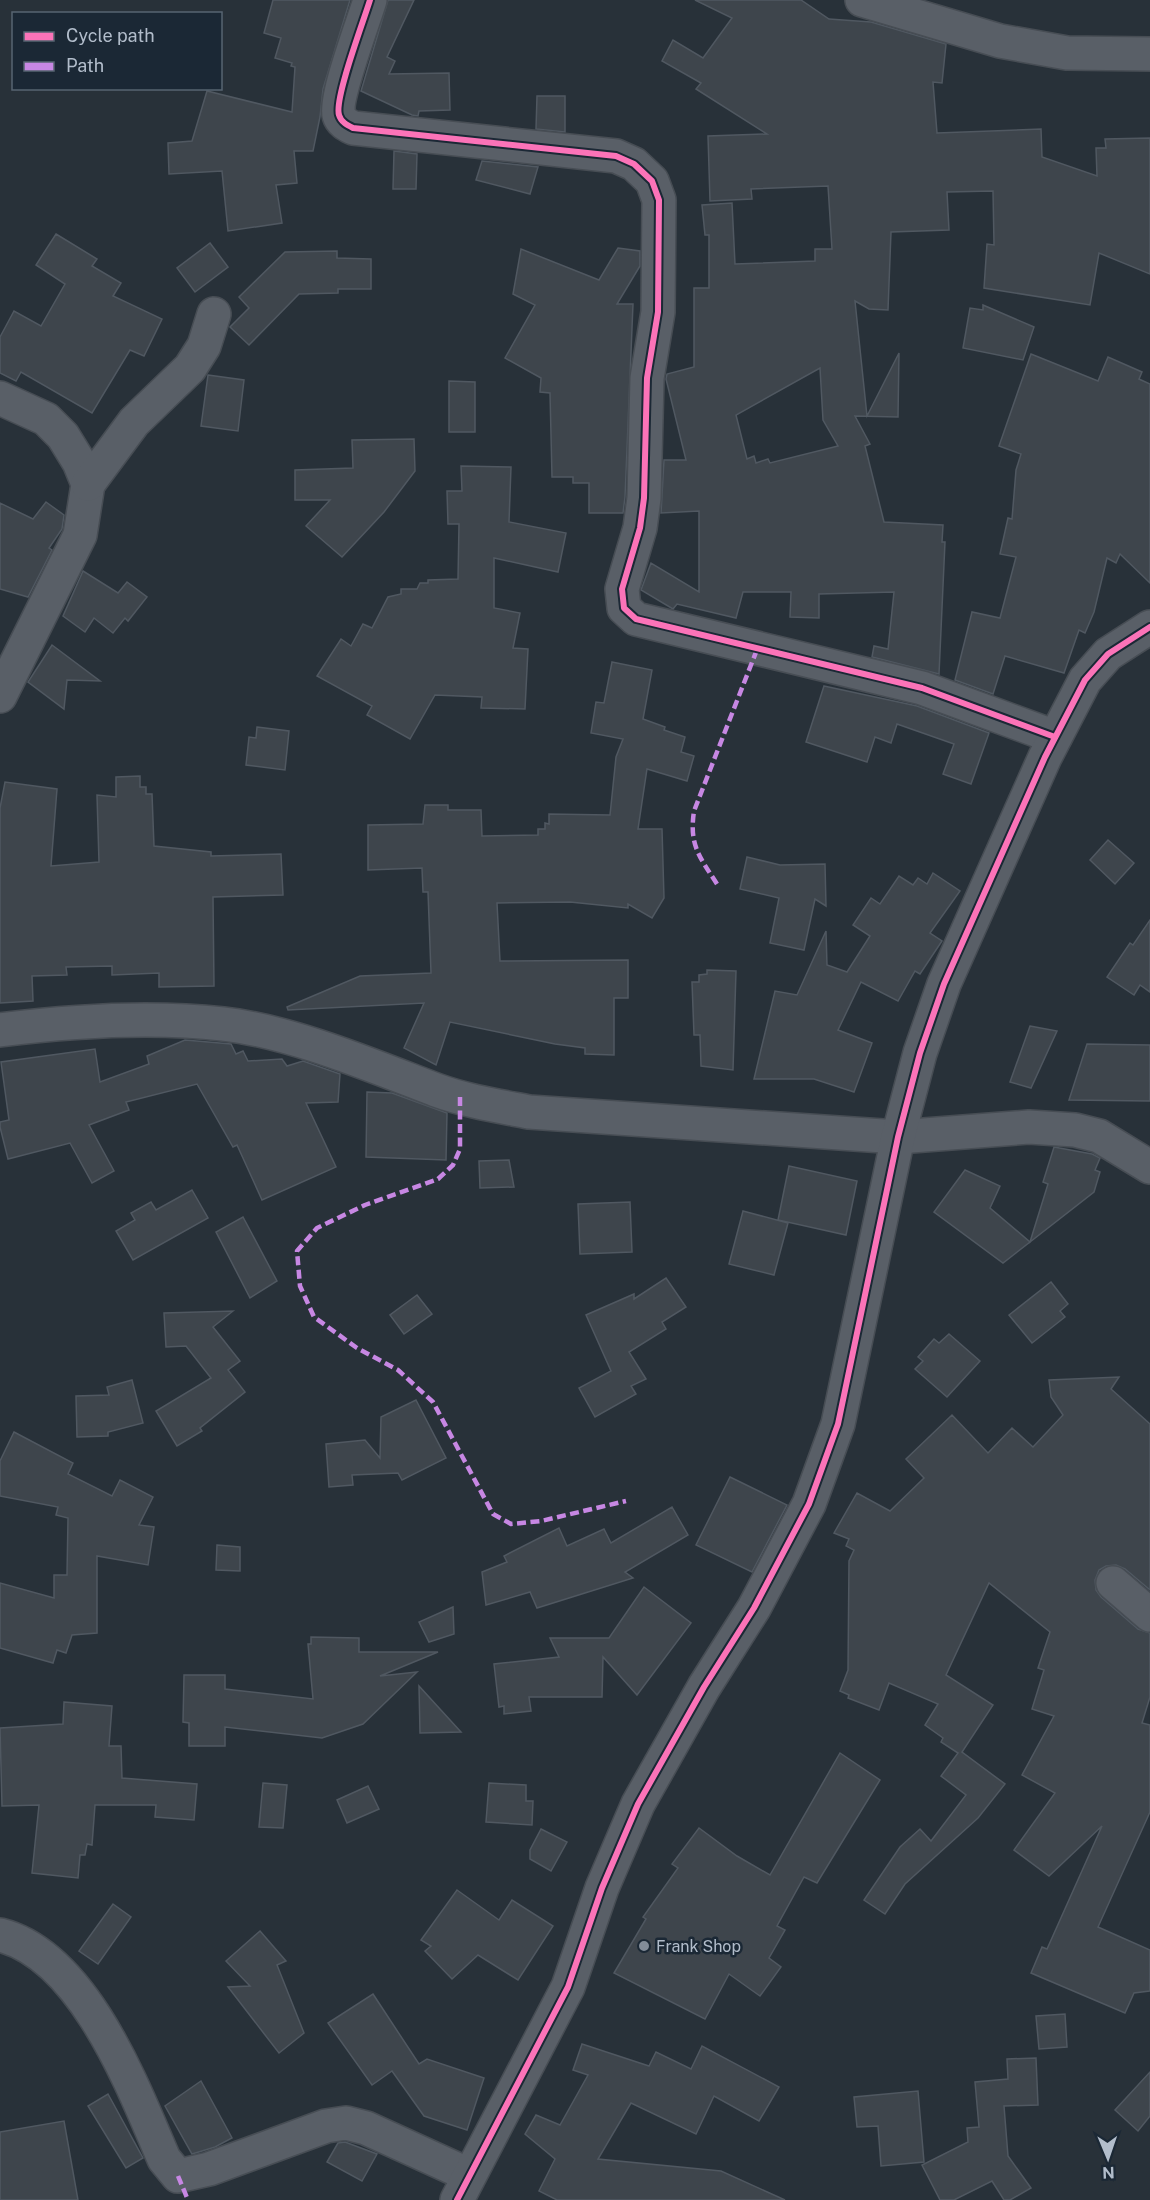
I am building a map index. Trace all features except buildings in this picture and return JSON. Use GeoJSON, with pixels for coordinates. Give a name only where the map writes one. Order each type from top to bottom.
{"type":"FeatureCollection","features":[{"type":"Feature","properties":{"kind":"street"},"geometry":{"type":"LineString","coordinates":[[370,0],[342,93],[339,115],[344,123],[353,128],[616,156],[634,164],[652,181],[659,200],[658,312],[647,378],[644,498],[640,528],[622,589],[624,608],[636,619],[922,688],[1055,737]]}},
{"type":"Feature","properties":{"kind":"street"},"geometry":{"type":"LineString","coordinates":[[862,0],[1000,41],[1067,52],[1150,54]]}},
{"type":"Feature","properties":{"kind":"street"},"geometry":{"type":"LineString","coordinates":[[0,696],[80,535],[88,484],[134,422],[190,368],[204,346],[214,314]]}},
{"type":"Feature","properties":{"kind":"street"},"geometry":{"type":"LineString","coordinates":[[0,398],[46,419],[63,436],[79,462],[88,484]]}},
{"type":"Feature","properties":{"kind":"street"},"geometry":{"type":"LineString","coordinates":[[0,1935],[22,1944],[74,1985],[104,2031],[164,2158],[178,2176],[209,2169],[326,2126],[345,2123],[366,2128],[463,2187],[568,1987],[602,1888],[638,1804],[704,1687],[754,1608],[809,1504],[838,1424],[898,1137],[920,1053],[944,984],[1055,737],[1085,680],[1108,654],[1150,627]]}},
{"type":"Feature","properties":{"kind":"street"},"geometry":{"type":"LineString","coordinates":[[0,1030],[41,1025],[126,1021],[224,1024],[296,1041],[474,1101],[529,1112],[898,1137],[1029,1127],[1075,1130],[1099,1136],[1133,1160],[1150,1167]]}},
{"type":"Feature","properties":{"kind":"street"},"geometry":{"type":"LineString","coordinates":[[1113,1583],[1150,1615]]}},
{"type":"Feature","properties":{"kind":"marked path"},"geometry":{"type":"LineString","coordinates":[[717,884],[705,866],[694,842],[694,811],[758,647]]}},
{"type":"Feature","properties":{"kind":"marked path"},"geometry":{"type":"LineString","coordinates":[[460,1097],[460,1149],[453,1165],[438,1179],[365,1205],[317,1228],[297,1251],[300,1286],[314,1317],[357,1348],[398,1370],[433,1402],[493,1514],[511,1524],[541,1521],[626,1501]]}},
{"type":"Feature","properties":{"kind":"marked path"},"geometry":{"type":"LineString","coordinates":[[178,2176],[188,2200]]}},
{"type":"Feature","properties":{"kind":"cycle path"},"geometry":{"type":"LineString","coordinates":[[370,0],[341,93],[339,115],[346,124],[353,128],[616,156],[634,164],[652,181],[659,200],[658,312],[647,378],[644,498],[640,528],[622,589],[624,608],[636,619],[922,688],[1055,737]]}},
{"type":"Feature","properties":{"kind":"cycle path"},"geometry":{"type":"LineString","coordinates":[[457,2200],[568,1987],[602,1888],[638,1804],[704,1687],[754,1608],[809,1504],[838,1424],[898,1137],[920,1053],[944,984],[1045,757],[1085,680],[1108,654],[1150,627]]}},
{"type":"Feature","properties":{"kind":"place","name":"Frank Shop"},"geometry":{"type":"Point","coordinates":[644,1946]}}]}
